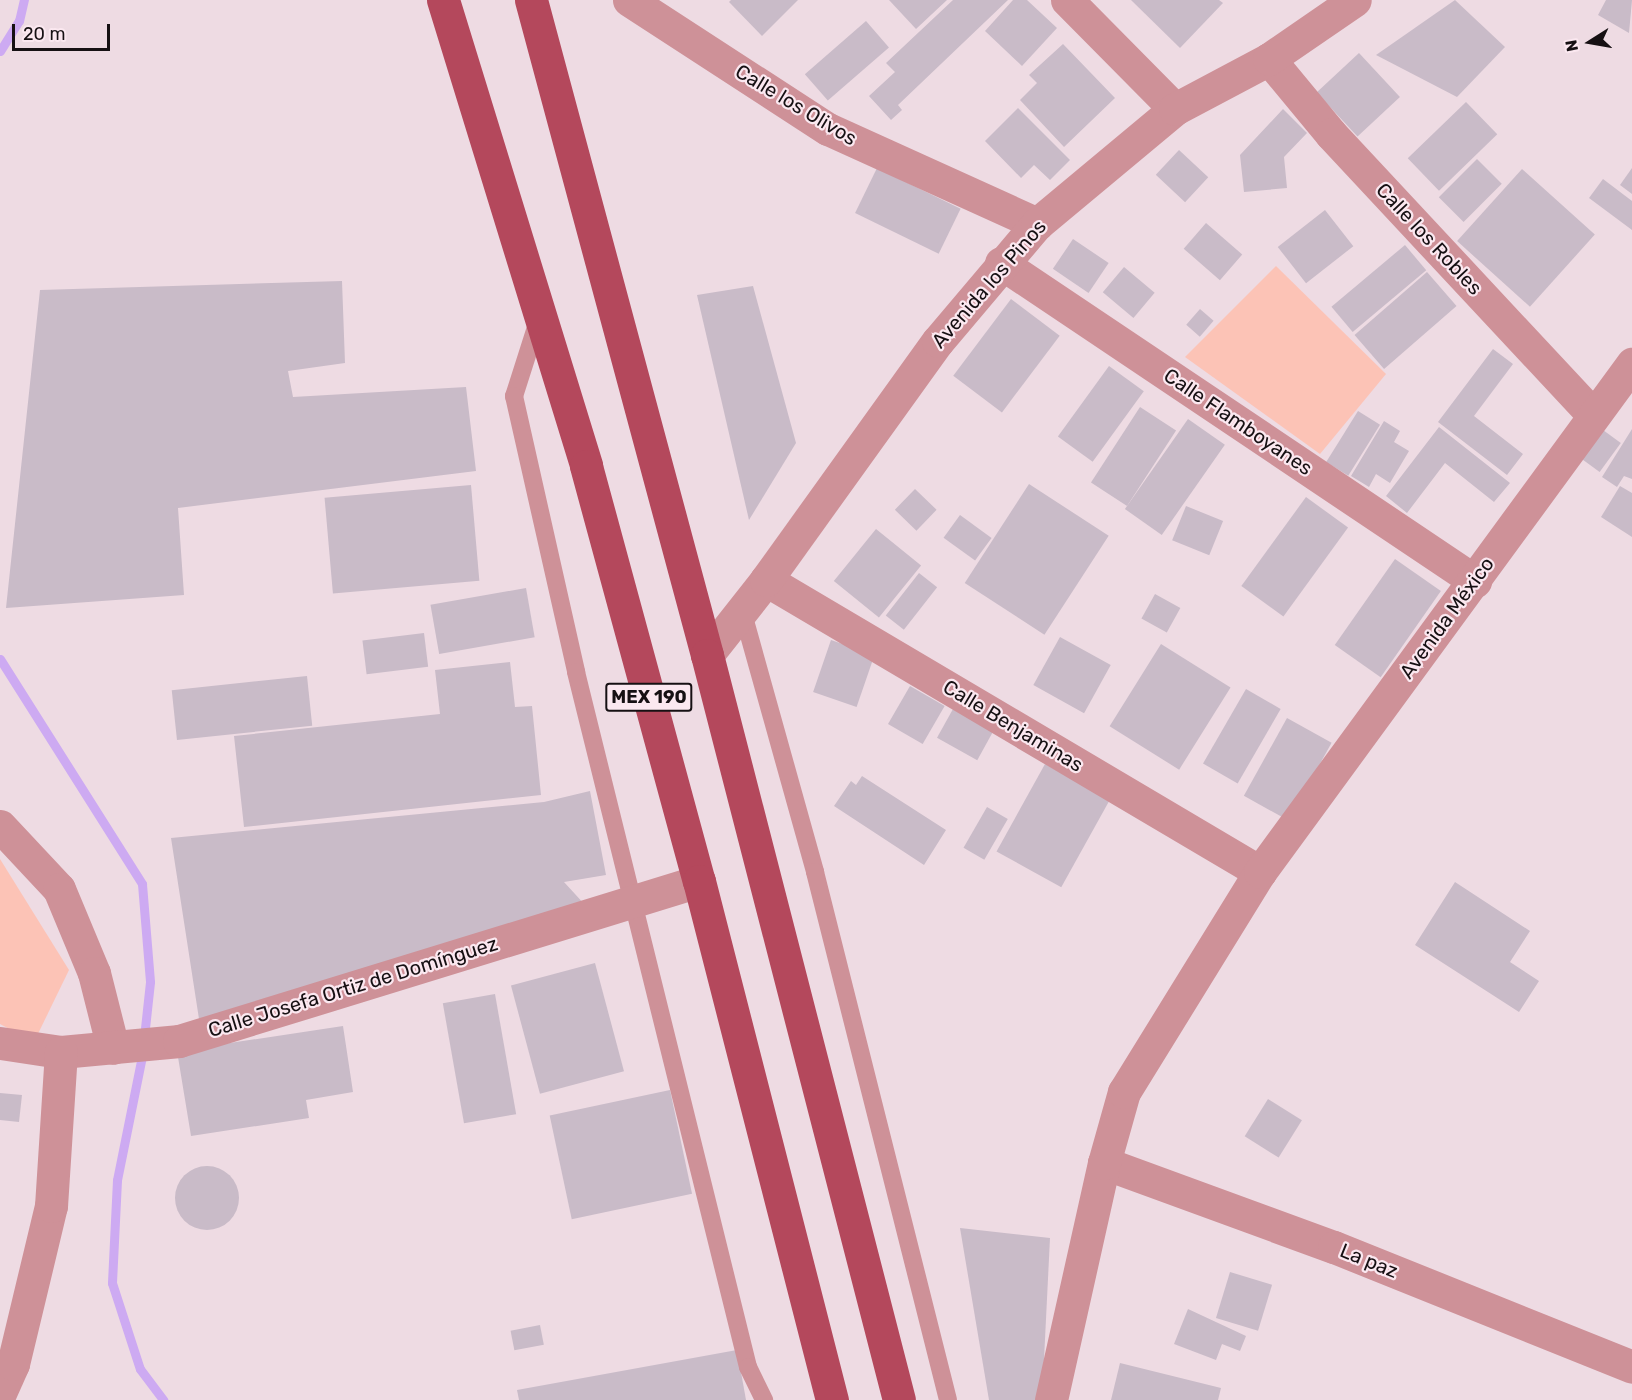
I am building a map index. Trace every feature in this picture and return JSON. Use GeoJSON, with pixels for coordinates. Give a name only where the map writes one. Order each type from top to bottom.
{"type":"FeatureCollection","features":[{"type":"Feature","properties":{"kind":"main road","name":"MEX 190"},"geometry":{"type":"LineString","coordinates":[[444,0],[586,466],[699,881],[832,1400]]}},
{"type":"Feature","properties":{"kind":"main road","name":"MEX 190"},"geometry":{"type":"LineString","coordinates":[[531,0],[707,655],[898,1400]]}},
{"type":"Feature","properties":{"kind":"street","name":"Calle los Olivos"},"geometry":{"type":"LineString","coordinates":[[629,0],[828,129],[1037,224]]}},
{"type":"Feature","properties":{"kind":"street"},"geometry":{"type":"LineString","coordinates":[[1067,0],[1175,109]]}},
{"type":"Feature","properties":{"kind":"street","name":"Avenida los Pinos"},"geometry":{"type":"LineString","coordinates":[[707,655],[766,580],[938,341],[1001,263],[1037,224],[1175,109],[1269,59],[1355,0]]}},
{"type":"Feature","properties":{"kind":"street","name":"Calle los Robles"},"geometry":{"type":"LineString","coordinates":[[1269,59],[1331,134],[1593,415]]}},
{"type":"Feature","properties":{"kind":"street","name":"Calle Flamboyanes"},"geometry":{"type":"LineString","coordinates":[[1001,263],[1474,581]]}},
{"type":"Feature","properties":{"kind":"street","name":"Avenida México"},"geometry":{"type":"LineString","coordinates":[[1051,1400],[1104,1163],[1124,1092],[1260,872],[1632,364]]}},
{"type":"Feature","properties":{"kind":"street","name":"Calle Benjaminas"},"geometry":{"type":"LineString","coordinates":[[766,580],[1260,872]]}},
{"type":"Feature","properties":{"kind":"street"},"geometry":{"type":"LineString","coordinates":[[0,826],[59,889],[123,1047]]}},
{"type":"Feature","properties":{"kind":"street","name":"Calle Josefa Ortiz de Domínguez"},"geometry":{"type":"LineString","coordinates":[[0,1042],[61,1052],[179,1041],[699,881]]}},
{"type":"Feature","properties":{"kind":"street"},"geometry":{"type":"LineString","coordinates":[[0,1393],[13,1364],[51,1206],[61,1052]]}},
{"type":"Feature","properties":{"kind":"street","name":"La paz"},"geometry":{"type":"LineString","coordinates":[[1104,1163],[1334,1247],[1632,1367]]}},
{"type":"Feature","properties":{"kind":"lane"},"geometry":{"type":"LineString","coordinates":[[540,316],[514,396],[576,672],[635,901],[748,1367],[764,1400]]}},
{"type":"Feature","properties":{"kind":"lane"},"geometry":{"type":"LineString","coordinates":[[742,609],[815,872],[948,1400]]}},
{"type":"Feature","properties":{"kind":"shaded area"},"geometry":{"type":"Polygon","coordinates":[[[1276,266],[1386,374],[1320,454],[1185,357],[1276,266]]]}},
{"type":"Feature","properties":{"kind":"shaded area"},"geometry":{"type":"Polygon","coordinates":[[[0,859],[69,970],[34,1042],[0,1024],[0,859]]]}},
{"type":"Feature","properties":{"kind":"building"},"geometry":{"type":"Polygon","coordinates":[[[731,0],[798,0],[762,36],[729,2],[731,0]]]}},
{"type":"Feature","properties":{"kind":"building"},"geometry":{"type":"Polygon","coordinates":[[[889,0],[947,0],[916,29],[889,0]]]}},
{"type":"Feature","properties":{"kind":"building"},"geometry":{"type":"Polygon","coordinates":[[[953,0],[1008,0],[898,105],[902,110],[891,120],[869,96],[895,72],[886,63],[953,0]]]}},
{"type":"Feature","properties":{"kind":"building"},"geometry":{"type":"Polygon","coordinates":[[[1013,0],[1027,0],[1057,28],[1022,66],[985,31],[1013,0]]]}},
{"type":"Feature","properties":{"kind":"building"},"geometry":{"type":"Polygon","coordinates":[[[1131,0],[1219,0],[1223,3],[1180,48],[1131,0]]]}},
{"type":"Feature","properties":{"kind":"building"},"geometry":{"type":"Polygon","coordinates":[[[1455,0],[1505,47],[1457,97],[1376,55],[1455,0]]]}},
{"type":"Feature","properties":{"kind":"building"},"geometry":{"type":"Polygon","coordinates":[[[1606,0],[1632,0],[1629,33],[1598,15],[1606,0]]]}},
{"type":"Feature","properties":{"kind":"building"},"geometry":{"type":"Polygon","coordinates":[[[866,21],[889,47],[828,101],[805,74],[866,21]]]}},
{"type":"Feature","properties":{"kind":"building"},"geometry":{"type":"Polygon","coordinates":[[[1063,44],[1115,98],[1064,147],[1020,100],[1037,83],[1029,75],[1063,44]]]}},
{"type":"Feature","properties":{"kind":"building"},"geometry":{"type":"Polygon","coordinates":[[[1359,53],[1400,97],[1358,136],[1317,93],[1359,53]]]}},
{"type":"Feature","properties":{"kind":"building"},"geometry":{"type":"Polygon","coordinates":[[[1466,102],[1497,134],[1439,191],[1408,158],[1466,102]]]}},
{"type":"Feature","properties":{"kind":"building"},"geometry":{"type":"Polygon","coordinates":[[[1018,108],[1070,160],[1050,180],[1034,165],[1021,178],[985,141],[1018,108]]]}},
{"type":"Feature","properties":{"kind":"building"},"geometry":{"type":"Polygon","coordinates":[[[1283,109],[1307,133],[1284,157],[1287,188],[1244,192],[1240,155],[1283,109]]]}},
{"type":"Feature","properties":{"kind":"building"},"geometry":{"type":"Polygon","coordinates":[[[1179,150],[1208,177],[1185,202],[1156,175],[1179,150]]]}},
{"type":"Feature","properties":{"kind":"building"},"geometry":{"type":"Polygon","coordinates":[[[1477,159],[1502,184],[1464,222],[1439,197],[1477,159]]]}},
{"type":"Feature","properties":{"kind":"building"},"geometry":{"type":"Polygon","coordinates":[[[877,168],[961,209],[939,254],[855,213],[877,168]]]}},
{"type":"Feature","properties":{"kind":"building"},"geometry":{"type":"Polygon","coordinates":[[[1632,168],[1632,194],[1620,185],[1632,168]]]}},
{"type":"Feature","properties":{"kind":"building"},"geometry":{"type":"Polygon","coordinates":[[[1522,169],[1595,235],[1530,307],[1457,241],[1522,169]]]}},
{"type":"Feature","properties":{"kind":"building"},"geometry":{"type":"Polygon","coordinates":[[[1603,179],[1632,201],[1632,230],[1589,198],[1603,179]]]}},
{"type":"Feature","properties":{"kind":"building"},"geometry":{"type":"Polygon","coordinates":[[[1325,210],[1353,246],[1306,283],[1278,247],[1325,210]]]}},
{"type":"Feature","properties":{"kind":"building"},"geometry":{"type":"Polygon","coordinates":[[[1206,223],[1242,254],[1220,280],[1184,249],[1206,223]]]}},
{"type":"Feature","properties":{"kind":"building"},"geometry":{"type":"Polygon","coordinates":[[[1073,239],[1109,263],[1089,293],[1053,269],[1073,239]]]}},
{"type":"Feature","properties":{"kind":"building"},"geometry":{"type":"Polygon","coordinates":[[[1405,245],[1426,270],[1353,332],[1331,307],[1405,245]]]}},
{"type":"Feature","properties":{"kind":"building"},"geometry":{"type":"Polygon","coordinates":[[[1124,267],[1155,293],[1133,318],[1103,292],[1124,267]]]}},
{"type":"Feature","properties":{"kind":"building"},"geometry":{"type":"Polygon","coordinates":[[[1427,272],[1457,306],[1384,369],[1355,335],[1427,272]]]}},
{"type":"Feature","properties":{"kind":"building"},"geometry":{"type":"Polygon","coordinates":[[[342,281],[345,363],[288,371],[293,397],[466,387],[476,471],[178,508],[184,595],[6,608],[40,290],[342,281]]]}},
{"type":"Feature","properties":{"kind":"building"},"geometry":{"type":"Polygon","coordinates":[[[753,286],[796,443],[749,520],[697,295],[753,286]]]}},
{"type":"Feature","properties":{"kind":"building"},"geometry":{"type":"Polygon","coordinates":[[[1011,299],[1060,336],[1002,412],[953,376],[1011,299]]]}},
{"type":"Feature","properties":{"kind":"building"},"geometry":{"type":"Polygon","coordinates":[[[1200,309],[1214,321],[1200,337],[1186,325],[1200,309]]]}},
{"type":"Feature","properties":{"kind":"building"},"geometry":{"type":"Polygon","coordinates":[[[1493,349],[1513,364],[1474,416],[1523,454],[1507,475],[1438,422],[1493,349]]]}},
{"type":"Feature","properties":{"kind":"building"},"geometry":{"type":"Polygon","coordinates":[[[1109,366],[1144,391],[1093,462],[1058,436],[1109,366]]]}},
{"type":"Feature","properties":{"kind":"building"},"geometry":{"type":"Polygon","coordinates":[[[1140,407],[1176,430],[1127,506],[1091,482],[1140,407]]]}},
{"type":"Feature","properties":{"kind":"building"},"geometry":{"type":"Polygon","coordinates":[[[1358,411],[1380,425],[1348,476],[1326,462],[1358,411]]]}},
{"type":"Feature","properties":{"kind":"building"},"geometry":{"type":"Polygon","coordinates":[[[1188,419],[1225,445],[1162,535],[1125,509],[1188,419]]]}},
{"type":"Feature","properties":{"kind":"building"},"geometry":{"type":"Polygon","coordinates":[[[1384,421],[1400,431],[1394,442],[1409,451],[1390,483],[1376,474],[1369,487],[1351,476],[1384,421]]]}},
{"type":"Feature","properties":{"kind":"building"},"geometry":{"type":"Polygon","coordinates":[[[1439,427],[1510,483],[1494,502],[1445,463],[1407,513],[1386,496],[1439,427]]]}},
{"type":"Feature","properties":{"kind":"building"},"geometry":{"type":"Polygon","coordinates":[[[1632,429],[1632,479],[1624,476],[1617,487],[1602,477],[1632,429]]]}},
{"type":"Feature","properties":{"kind":"building"},"geometry":{"type":"Polygon","coordinates":[[[1603,430],[1621,443],[1600,472],[1582,459],[1603,430]]]}},
{"type":"Feature","properties":{"kind":"building"},"geometry":{"type":"Polygon","coordinates":[[[1029,484],[1109,536],[1044,635],[965,583],[1029,484]]]}},
{"type":"Feature","properties":{"kind":"building"},"geometry":{"type":"Polygon","coordinates":[[[471,485],[479,581],[333,593],[325,498],[471,485]]]}},
{"type":"Feature","properties":{"kind":"building"},"geometry":{"type":"Polygon","coordinates":[[[1620,486],[1632,493],[1632,537],[1601,517],[1620,486]]]}},
{"type":"Feature","properties":{"kind":"building"},"geometry":{"type":"Polygon","coordinates":[[[915,489],[937,510],[916,531],[895,510],[915,489]]]}},
{"type":"Feature","properties":{"kind":"building"},"geometry":{"type":"Polygon","coordinates":[[[1306,497],[1348,528],[1283,617],[1241,586],[1306,497]]]}},
{"type":"Feature","properties":{"kind":"building"},"geometry":{"type":"Polygon","coordinates":[[[1186,506],[1223,521],[1209,555],[1172,540],[1186,506]]]}},
{"type":"Feature","properties":{"kind":"building"},"geometry":{"type":"Polygon","coordinates":[[[960,515],[992,538],[975,561],[944,538],[960,515]]]}},
{"type":"Feature","properties":{"kind":"building"},"geometry":{"type":"Polygon","coordinates":[[[876,529],[921,566],[879,618],[834,581],[876,529]]]}},
{"type":"Feature","properties":{"kind":"building"},"geometry":{"type":"Polygon","coordinates":[[[1395,559],[1441,591],[1381,677],[1335,645],[1395,559]]]}},
{"type":"Feature","properties":{"kind":"building"},"geometry":{"type":"Polygon","coordinates":[[[919,573],[937,587],[904,630],[886,616],[919,573]]]}},
{"type":"Feature","properties":{"kind":"building"},"geometry":{"type":"Polygon","coordinates":[[[526,588],[535,637],[439,654],[430,605],[526,588]]]}},
{"type":"Feature","properties":{"kind":"building"},"geometry":{"type":"Polygon","coordinates":[[[1155,594],[1180,608],[1167,633],[1141,618],[1155,594]]]}},
{"type":"Feature","properties":{"kind":"building"},"geometry":{"type":"Polygon","coordinates":[[[424,633],[428,667],[367,674],[362,641],[424,633]]]}},
{"type":"Feature","properties":{"kind":"building"},"geometry":{"type":"Polygon","coordinates":[[[1060,637],[1111,665],[1084,713],[1033,685],[1060,637]]]}},
{"type":"Feature","properties":{"kind":"building"},"geometry":{"type":"Polygon","coordinates":[[[831,640],[874,655],[857,707],[813,692],[831,640]]]}},
{"type":"Feature","properties":{"kind":"building"},"geometry":{"type":"Polygon","coordinates":[[[1161,644],[1231,687],[1179,770],[1110,726],[1161,644]]]}},
{"type":"Feature","properties":{"kind":"building"},"geometry":{"type":"Polygon","coordinates":[[[510,662],[515,707],[532,706],[541,795],[244,827],[234,736],[440,714],[435,670],[510,662]]]}},
{"type":"Feature","properties":{"kind":"building"},"geometry":{"type":"Polygon","coordinates":[[[307,676],[312,726],[177,740],[172,690],[307,676]]]}},
{"type":"Feature","properties":{"kind":"building"},"geometry":{"type":"Polygon","coordinates":[[[910,686],[945,706],[923,744],[888,724],[910,686]]]}},
{"type":"Feature","properties":{"kind":"building"},"geometry":{"type":"Polygon","coordinates":[[[1246,689],[1281,709],[1238,783],[1203,763],[1246,689]]]}},
{"type":"Feature","properties":{"kind":"building"},"geometry":{"type":"Polygon","coordinates":[[[953,709],[993,731],[977,760],[937,738],[953,709]]]}},
{"type":"Feature","properties":{"kind":"building"},"geometry":{"type":"Polygon","coordinates":[[[1287,718],[1332,743],[1288,821],[1244,796],[1287,718]]]}},
{"type":"Feature","properties":{"kind":"building"},"geometry":{"type":"Polygon","coordinates":[[[1045,764],[1110,800],[1061,887],[997,851],[1045,764]]]}},
{"type":"Feature","properties":{"kind":"building"},"geometry":{"type":"Polygon","coordinates":[[[862,776],[946,830],[924,865],[834,806],[851,781],[856,785],[862,776]]]}},
{"type":"Feature","properties":{"kind":"building"},"geometry":{"type":"Polygon","coordinates":[[[590,791],[606,875],[564,882],[586,906],[199,1019],[171,838],[544,802],[590,791]]]}},
{"type":"Feature","properties":{"kind":"building"},"geometry":{"type":"Polygon","coordinates":[[[987,807],[1008,819],[984,860],[964,848],[987,807]]]}},
{"type":"Feature","properties":{"kind":"building"},"geometry":{"type":"Polygon","coordinates":[[[1455,882],[1530,931],[1510,962],[1539,981],[1519,1012],[1415,945],[1455,882]]]}},
{"type":"Feature","properties":{"kind":"building"},"geometry":{"type":"Polygon","coordinates":[[[595,963],[624,1071],[540,1094],[511,986],[595,963]]]}},
{"type":"Feature","properties":{"kind":"building"},"geometry":{"type":"Polygon","coordinates":[[[495,994],[516,1114],[464,1123],[443,1003],[495,994]]]}},
{"type":"Feature","properties":{"kind":"building"},"geometry":{"type":"Polygon","coordinates":[[[343,1026],[353,1092],[306,1100],[309,1118],[191,1136],[177,1051],[343,1026]]]}},
{"type":"Feature","properties":{"kind":"building"},"geometry":{"type":"Polygon","coordinates":[[[670,1090],[692,1194],[572,1219],[550,1116],[670,1090]]]}},
{"type":"Feature","properties":{"kind":"building"},"geometry":{"type":"Polygon","coordinates":[[[0,1093],[22,1095],[19,1122],[0,1120],[0,1093]]]}},
{"type":"Feature","properties":{"kind":"building"},"geometry":{"type":"Polygon","coordinates":[[[1268,1099],[1302,1120],[1279,1158],[1245,1136],[1268,1099]]]}},
{"type":"Feature","properties":{"kind":"building"},"geometry":{"type":"Polygon","coordinates":[[[207,1166],[219,1168],[230,1175],[237,1186],[239,1198],[237,1210],[230,1221],[219,1228],[207,1230],[195,1228],[184,1221],[177,1210],[175,1198],[177,1186],[184,1175],[195,1168],[207,1166]]]}},
{"type":"Feature","properties":{"kind":"building"},"geometry":{"type":"Polygon","coordinates":[[[960,1228],[1050,1238],[1042,1400],[989,1400],[960,1228]]]}},
{"type":"Feature","properties":{"kind":"building"},"geometry":{"type":"Polygon","coordinates":[[[1230,1272],[1272,1285],[1258,1331],[1216,1318],[1230,1272]]]}},
{"type":"Feature","properties":{"kind":"building"},"geometry":{"type":"Polygon","coordinates":[[[1188,1309],[1246,1336],[1240,1351],[1222,1344],[1216,1360],[1174,1344],[1188,1309]]]}},
{"type":"Feature","properties":{"kind":"building"},"geometry":{"type":"Polygon","coordinates":[[[540,1325],[544,1345],[514,1350],[511,1331],[540,1325]]]}},
{"type":"Feature","properties":{"kind":"building"},"geometry":{"type":"Polygon","coordinates":[[[737,1350],[746,1400],[519,1400],[517,1390],[737,1350]]]}},
{"type":"Feature","properties":{"kind":"building"},"geometry":{"type":"Polygon","coordinates":[[[1120,1363],[1221,1388],[1218,1400],[1111,1400],[1120,1363]]]}},
{"type":"Feature","properties":{"kind":"waterway"},"geometry":{"type":"LineString","coordinates":[[0,51],[19,21],[24,0]]}},
{"type":"Feature","properties":{"kind":"waterway"},"geometry":{"type":"LineString","coordinates":[[0,659],[142,884],[150,982],[144,1037]]}},
{"type":"Feature","properties":{"kind":"waterway"},"geometry":{"type":"LineString","coordinates":[[143,1051],[117,1180],[112,1283],[140,1369],[163,1400]]}}]}
